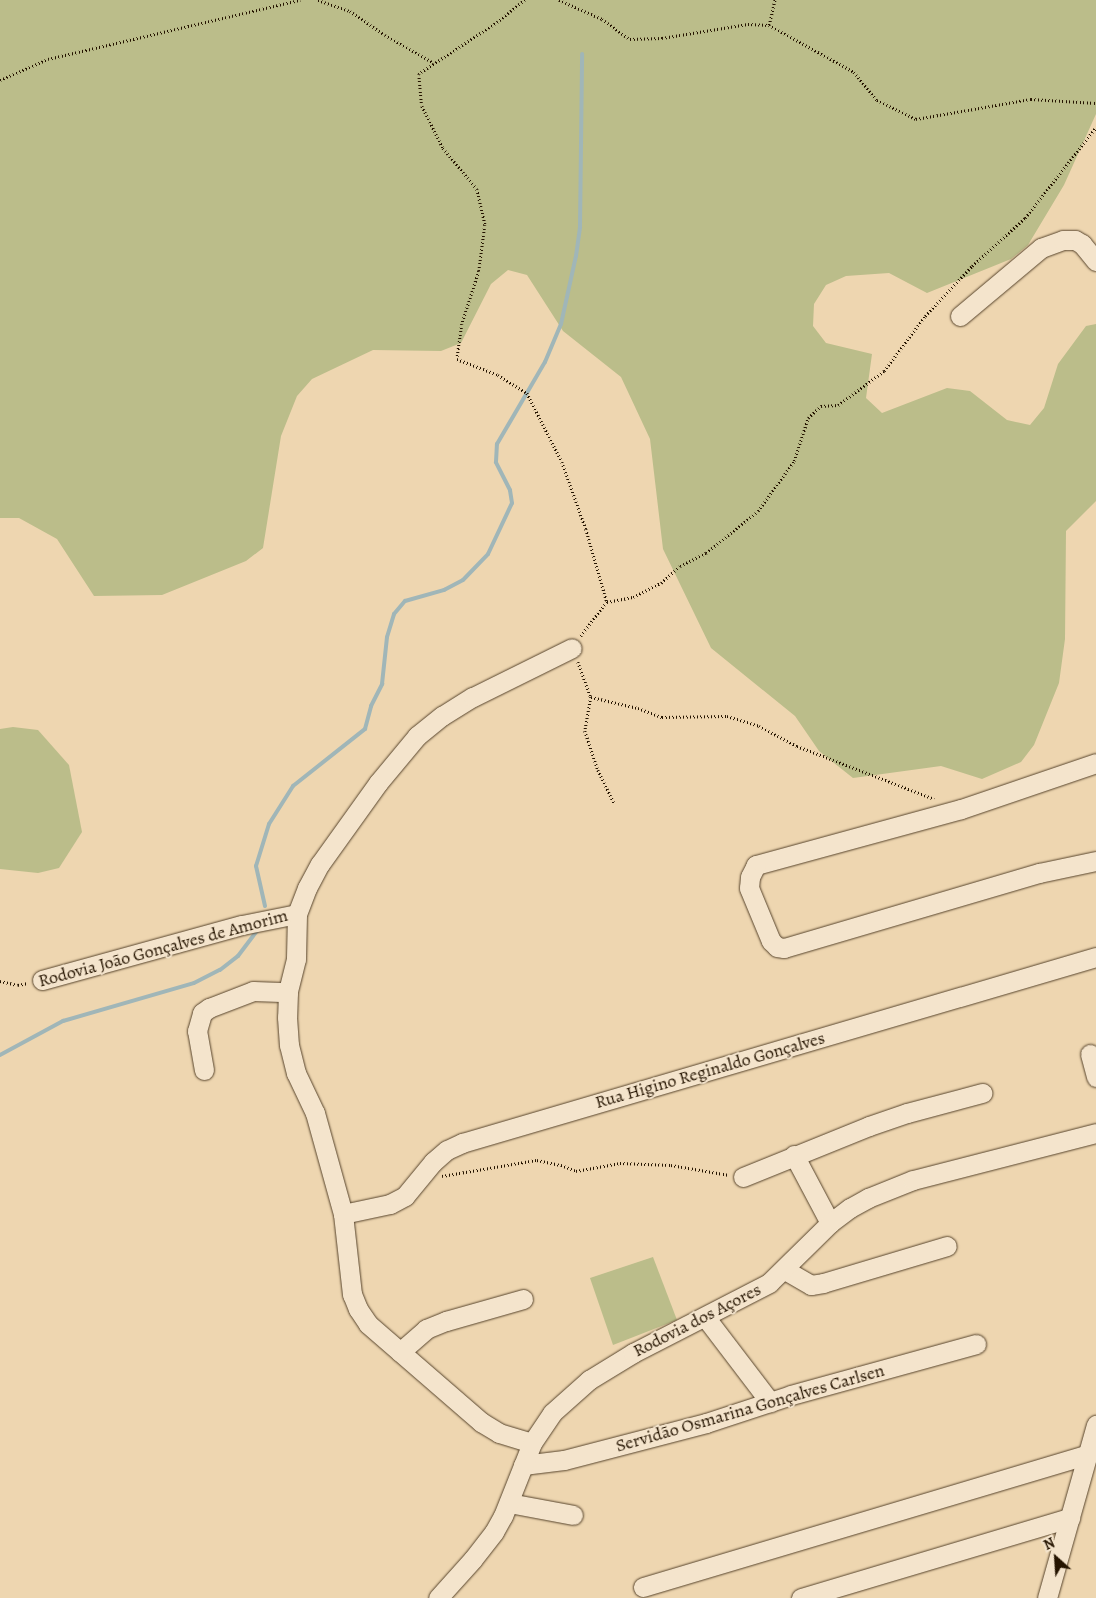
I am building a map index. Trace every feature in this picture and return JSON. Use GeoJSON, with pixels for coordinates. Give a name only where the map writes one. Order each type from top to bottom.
{"type":"FeatureCollection","features":[{"type":"Feature","properties":{"kind":"street"},"geometry":{"type":"LineString","coordinates":[[960,316],[1041,248],[1063,240],[1075,240],[1082,244],[1096,261]]}},
{"type":"Feature","properties":{"kind":"street"},"geometry":{"type":"LineString","coordinates":[[297,914],[307,888],[320,864],[378,783],[417,736],[442,716],[473,697],[572,648]]}},
{"type":"Feature","properties":{"kind":"street"},"geometry":{"type":"LineString","coordinates":[[1096,763],[961,809],[756,865],[750,877],[749,888],[771,941],[777,947],[784,948],[1039,873],[1096,861]]}},
{"type":"Feature","properties":{"kind":"street","name":"Rodovia João Gonçalves de Amorim"},"geometry":{"type":"LineString","coordinates":[[42,980],[242,925],[297,914],[296,958],[288,992],[289,1046],[296,1073],[315,1113],[343,1214],[352,1294],[358,1310],[368,1324],[481,1422],[499,1433],[532,1443]]}},
{"type":"Feature","properties":{"kind":"street","name":"Rua Higino Reginaldo Gonçalves"},"geometry":{"type":"LineString","coordinates":[[343,1214],[390,1204],[405,1196],[433,1162],[447,1150],[462,1143],[1096,957]]}},
{"type":"Feature","properties":{"kind":"street"},"geometry":{"type":"LineString","coordinates":[[204,1070],[197,1032],[202,1013],[209,1008],[253,991],[288,992]]}},
{"type":"Feature","properties":{"kind":"street"},"geometry":{"type":"LineString","coordinates":[[1090,1054],[1096,1077]]}},
{"type":"Feature","properties":{"kind":"street"},"geometry":{"type":"LineString","coordinates":[[743,1177],[794,1155],[906,1113],[982,1093]]}},
{"type":"Feature","properties":{"kind":"street","name":"Rodovia dos Açores"},"geometry":{"type":"LineString","coordinates":[[438,1598],[484,1547],[494,1532],[509,1503],[532,1443],[552,1413],[589,1380],[633,1353],[753,1294],[785,1270],[830,1223],[850,1208],[868,1198],[913,1180],[1096,1133]]}},
{"type":"Feature","properties":{"kind":"street"},"geometry":{"type":"LineString","coordinates":[[794,1155],[830,1223]]}},
{"type":"Feature","properties":{"kind":"street"},"geometry":{"type":"LineString","coordinates":[[785,1270],[811,1285],[947,1246]]}},
{"type":"Feature","properties":{"kind":"street"},"geometry":{"type":"LineString","coordinates":[[400,1352],[426,1330],[446,1321],[524,1299]]}},
{"type":"Feature","properties":{"kind":"street"},"geometry":{"type":"LineString","coordinates":[[706,1318],[770,1402]]}},
{"type":"Feature","properties":{"kind":"street","name":"Servidão Osmarina Gonçalves Carlsen"},"geometry":{"type":"LineString","coordinates":[[523,1465],[564,1460],[706,1423],[770,1402],[976,1344]]}},
{"type":"Feature","properties":{"kind":"street"},"geometry":{"type":"LineString","coordinates":[[1047,1598],[1096,1426]]}},
{"type":"Feature","properties":{"kind":"street"},"geometry":{"type":"LineString","coordinates":[[643,1587],[1088,1454]]}},
{"type":"Feature","properties":{"kind":"street"},"geometry":{"type":"LineString","coordinates":[[509,1503],[573,1515]]}},
{"type":"Feature","properties":{"kind":"street"},"geometry":{"type":"LineString","coordinates":[[801,1598],[1070,1518]]}},
{"type":"Feature","properties":{"kind":"path"},"geometry":{"type":"LineString","coordinates":[[0,80],[48,59],[300,0]]}},
{"type":"Feature","properties":{"kind":"path"},"geometry":{"type":"LineString","coordinates":[[318,0],[350,11],[392,40],[435,64]]}},
{"type":"Feature","properties":{"kind":"path"},"geometry":{"type":"LineString","coordinates":[[525,0],[498,22],[419,74],[422,106],[443,148],[477,189],[485,225],[479,271],[462,324],[457,359],[498,375],[527,393],[562,462],[586,529],[607,602]]}},
{"type":"Feature","properties":{"kind":"path"},"geometry":{"type":"LineString","coordinates":[[558,0],[602,19],[630,38],[662,38],[748,24],[769,25],[854,72],[876,100],[916,118],[1031,98],[1096,103]]}},
{"type":"Feature","properties":{"kind":"path"},"geometry":{"type":"LineString","coordinates":[[769,25],[775,0]]}},
{"type":"Feature","properties":{"kind":"path"},"geometry":{"type":"LineString","coordinates":[[614,803],[598,770],[585,731],[590,697],[584,675],[572,648],[607,602],[633,597],[661,583],[680,566],[706,554],[758,511],[794,461],[808,418],[821,406],[838,405],[884,371],[925,316],[972,266],[1025,218],[1096,126]]}},
{"type":"Feature","properties":{"kind":"path"},"geometry":{"type":"LineString","coordinates":[[590,697],[638,708],[662,717],[727,716],[759,726],[797,746],[935,800]]}},
{"type":"Feature","properties":{"kind":"path","name":"Rodovia João Gonçalves de Amorim"},"geometry":{"type":"LineString","coordinates":[[0,981],[18,985],[42,980]]}},
{"type":"Feature","properties":{"kind":"path"},"geometry":{"type":"LineString","coordinates":[[418,1180],[537,1160],[561,1165],[576,1171],[620,1163],[671,1165],[743,1177]]}},
{"type":"Feature","properties":{"kind":"green space"},"geometry":{"type":"Polygon","coordinates":[[[0,0],[1096,0],[1096,114],[1064,185],[1028,245],[1011,259],[927,293],[889,273],[846,276],[826,285],[814,304],[813,326],[826,343],[872,354],[866,398],[882,413],[947,388],[970,391],[1007,420],[1030,425],[1044,408],[1058,364],[1086,326],[1096,324],[1096,501],[1066,531],[1065,639],[1059,683],[1034,745],[1021,762],[982,779],[941,766],[853,778],[819,751],[795,716],[711,648],[663,549],[650,439],[621,377],[563,331],[527,275],[508,270],[491,284],[461,343],[441,351],[373,350],[312,379],[297,396],[281,436],[263,548],[246,561],[162,595],[94,596],[57,539],[19,518],[0,518],[0,0]]]}},
{"type":"Feature","properties":{"kind":"green space"},"geometry":{"type":"Polygon","coordinates":[[[13,727],[38,730],[69,765],[82,832],[59,868],[38,873],[0,869],[0,729],[13,727]]]}},
{"type":"Feature","properties":{"kind":"green space"},"geometry":{"type":"Polygon","coordinates":[[[653,1257],[677,1320],[613,1345],[590,1278],[653,1257]]]}},
{"type":"Feature","properties":{"kind":"waterway"},"geometry":{"type":"LineString","coordinates":[[265,906],[256,866],[269,824],[293,786],[365,729],[371,706],[382,684],[387,637],[394,614],[405,601],[444,590],[463,580],[488,554],[512,503],[510,490],[496,462],[497,444],[545,362],[561,324],[576,256],[580,227],[582,54]]}},
{"type":"Feature","properties":{"kind":"waterway"},"geometry":{"type":"LineString","coordinates":[[0,1055],[63,1021],[194,983],[220,970],[238,956],[259,928]]}}]}
